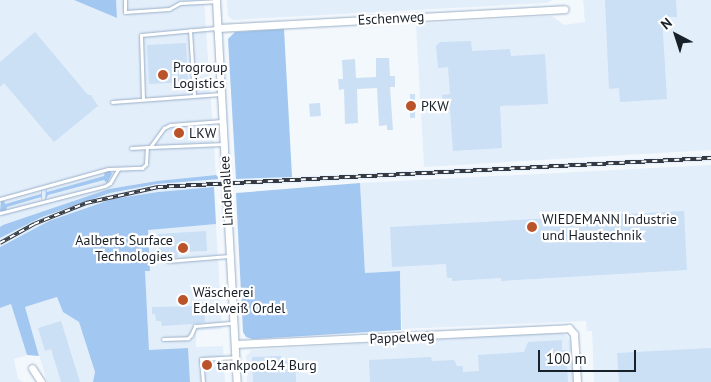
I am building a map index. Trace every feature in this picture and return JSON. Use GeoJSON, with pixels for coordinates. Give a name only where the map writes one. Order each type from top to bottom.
{"type":"FeatureCollection","features":[{"type":"Feature","properties":{"kind":"street","name":"Lindenallee"},"geometry":{"type":"LineString","coordinates":[[216,1],[237,382]]}},
{"type":"Feature","properties":{"kind":"street","name":"Eschenweg"},"geometry":{"type":"LineString","coordinates":[[217,28],[564,8]]}},
{"type":"Feature","properties":{"kind":"street","name":"Pappelweg"},"geometry":{"type":"LineString","coordinates":[[235,344],[569,328],[574,334],[577,382]]}},
{"type":"Feature","properties":{"kind":"street"},"geometry":{"type":"LineString","coordinates":[[32,368],[41,382]]}},
{"type":"Feature","properties":{"kind":"lane"},"geometry":{"type":"LineString","coordinates":[[125,0],[126,12],[169,10],[180,3],[216,1]]}},
{"type":"Feature","properties":{"kind":"lane"},"geometry":{"type":"LineString","coordinates":[[143,99],[141,35],[217,28]]}},
{"type":"Feature","properties":{"kind":"lane"},"geometry":{"type":"LineString","coordinates":[[190,30],[194,96]]}},
{"type":"Feature","properties":{"kind":"lane"},"geometry":{"type":"LineString","coordinates":[[112,102],[221,94]]}},
{"type":"Feature","properties":{"kind":"lane"},"geometry":{"type":"LineString","coordinates":[[0,199],[108,169],[144,167],[147,162],[148,147],[164,128],[170,124],[223,121]]}},
{"type":"Feature","properties":{"kind":"lane"},"geometry":{"type":"LineString","coordinates":[[131,148],[224,144]]}},
{"type":"Feature","properties":{"kind":"lane"},"geometry":{"type":"LineString","coordinates":[[0,213],[105,186],[110,183],[118,169]]}},
{"type":"Feature","properties":{"kind":"lane"},"geometry":{"type":"LineString","coordinates":[[168,261],[230,256]]}},
{"type":"Feature","properties":{"kind":"lane"},"geometry":{"type":"LineString","coordinates":[[164,339],[188,338],[195,326],[234,323]]}},
{"type":"Feature","properties":{"kind":"lane"},"geometry":{"type":"LineString","coordinates":[[203,382],[202,359],[236,356]]}},
{"type":"Feature","properties":{"kind":"shaded area"},"geometry":{"type":"Polygon","coordinates":[[[0,0],[74,0],[117,18],[116,0],[204,0],[216,175],[157,181],[110,189],[0,227],[0,0]]]}},
{"type":"Feature","properties":{"kind":"shaded area"},"geometry":{"type":"Polygon","coordinates":[[[74,0],[116,0],[117,18],[74,0]]]}},
{"type":"Feature","properties":{"kind":"shaded area"},"geometry":{"type":"Polygon","coordinates":[[[227,0],[553,0],[546,3],[233,20],[228,16],[227,0]]]}},
{"type":"Feature","properties":{"kind":"shaded area"},"geometry":{"type":"Polygon","coordinates":[[[583,0],[711,0],[711,150],[424,167],[416,24],[552,16],[564,25],[585,22],[583,0]]]}},
{"type":"Feature","properties":{"kind":"shaded area"},"geometry":{"type":"Polygon","coordinates":[[[284,29],[292,177],[236,179],[228,39],[235,32],[284,29]]]}},
{"type":"Feature","properties":{"kind":"shaded area"},"geometry":{"type":"Polygon","coordinates":[[[711,155],[711,161],[214,187],[158,192],[112,199],[87,207],[49,221],[0,247],[0,238],[42,217],[110,193],[157,184],[711,155]]]}},
{"type":"Feature","properties":{"kind":"shaded area","name":"WIEDEMANN Industrie und Haustechnik"},"geometry":{"type":"Polygon","coordinates":[[[711,165],[711,382],[594,382],[592,331],[587,331],[586,321],[402,329],[400,271],[365,273],[360,183],[711,165]]]}},
{"type":"Feature","properties":{"kind":"shaded area"},"geometry":{"type":"Polygon","coordinates":[[[110,170],[112,174],[107,183],[104,180],[48,195],[45,201],[46,188],[47,192],[104,176],[105,172],[110,170]]]}},
{"type":"Feature","properties":{"kind":"shaded area"},"geometry":{"type":"Polygon","coordinates":[[[216,175],[220,179],[157,184],[110,193],[42,217],[0,238],[0,227],[3,225],[109,189],[157,181],[216,175]]]}},
{"type":"Feature","properties":{"kind":"shaded area"},"geometry":{"type":"Polygon","coordinates":[[[360,183],[365,273],[400,271],[401,330],[252,339],[246,337],[243,332],[236,193],[360,183]]]}},
{"type":"Feature","properties":{"kind":"shaded area"},"geometry":{"type":"Polygon","coordinates":[[[214,187],[216,224],[148,230],[150,271],[145,271],[149,350],[188,348],[190,382],[93,382],[95,372],[79,322],[63,312],[57,297],[25,307],[39,356],[27,355],[11,304],[0,308],[0,247],[49,221],[112,199],[158,192],[214,187]]]}},
{"type":"Feature","properties":{"kind":"shaded area"},"geometry":{"type":"Polygon","coordinates":[[[42,189],[42,201],[41,197],[7,207],[6,211],[0,211],[1,201],[4,201],[5,204],[41,194],[42,189]]]}},
{"type":"Feature","properties":{"kind":"shaded area"},"geometry":{"type":"Polygon","coordinates":[[[216,224],[222,329],[196,331],[196,347],[223,346],[225,382],[190,382],[188,348],[149,351],[145,271],[150,271],[148,229],[216,224]]]}},
{"type":"Feature","properties":{"kind":"shaded area"},"geometry":{"type":"Polygon","coordinates":[[[58,297],[63,312],[79,322],[95,372],[93,382],[47,382],[25,307],[58,297]]]}},
{"type":"Feature","properties":{"kind":"shaded area"},"geometry":{"type":"Polygon","coordinates":[[[11,304],[27,355],[14,359],[18,378],[23,382],[0,382],[0,308],[11,304]]]}},
{"type":"Feature","properties":{"kind":"shaded area"},"geometry":{"type":"Polygon","coordinates":[[[559,332],[566,335],[571,342],[574,382],[247,382],[246,356],[252,350],[559,332]]]}},
{"type":"Feature","properties":{"kind":"building"},"geometry":{"type":"Polygon","coordinates":[[[605,0],[676,0],[677,17],[662,17],[667,99],[620,102],[619,88],[609,89],[605,0]]]}},
{"type":"Feature","properties":{"kind":"building"},"geometry":{"type":"Polygon","coordinates":[[[35,32],[88,95],[91,95],[98,106],[54,142],[4,83],[0,87],[0,62],[35,32]]]}},
{"type":"Feature","properties":{"kind":"building"},"geometry":{"type":"Polygon","coordinates":[[[471,41],[472,51],[510,49],[511,56],[545,54],[548,104],[500,106],[502,148],[453,151],[450,109],[443,109],[442,95],[450,94],[448,67],[438,68],[436,46],[440,42],[471,41]]]}},
{"type":"Feature","properties":{"kind":"building"},"geometry":{"type":"Polygon","coordinates":[[[186,43],[188,82],[149,84],[147,45],[186,43]]]}},
{"type":"Feature","properties":{"kind":"building"},"geometry":{"type":"Polygon","coordinates":[[[376,58],[389,58],[390,76],[395,76],[395,87],[390,87],[393,130],[387,130],[387,125],[379,126],[377,88],[357,89],[358,123],[345,124],[344,89],[339,90],[338,79],[343,79],[342,60],[355,59],[356,78],[376,77],[376,58]]]}},
{"type":"Feature","properties":{"kind":"building"},"geometry":{"type":"Polygon","coordinates":[[[410,94],[415,94],[415,118],[410,118],[410,94]]]}},
{"type":"Feature","properties":{"kind":"building"},"geometry":{"type":"Polygon","coordinates":[[[320,103],[321,116],[310,117],[309,104],[320,103]]]}},
{"type":"Feature","properties":{"kind":"building"},"geometry":{"type":"Polygon","coordinates":[[[684,211],[687,270],[501,281],[501,278],[452,281],[452,278],[447,278],[446,264],[392,267],[390,227],[684,211]]]}},
{"type":"Feature","properties":{"kind":"building"},"geometry":{"type":"Polygon","coordinates":[[[206,231],[207,251],[178,252],[178,257],[160,259],[158,234],[206,231]]]}},
{"type":"Feature","properties":{"kind":"building"},"geometry":{"type":"Polygon","coordinates":[[[204,306],[205,322],[192,324],[162,326],[161,321],[156,321],[155,314],[152,314],[152,307],[204,306]]]}},
{"type":"Feature","properties":{"kind":"building"},"geometry":{"type":"Polygon","coordinates":[[[61,321],[80,382],[61,382],[51,349],[45,351],[38,328],[61,321]]]}},
{"type":"Feature","properties":{"kind":"building"},"geometry":{"type":"Polygon","coordinates":[[[562,340],[562,350],[566,350],[568,382],[370,382],[369,360],[431,357],[432,361],[454,360],[457,366],[463,366],[463,372],[479,371],[478,355],[524,352],[528,342],[562,340]]]}},
{"type":"Feature","properties":{"kind":"building"},"geometry":{"type":"Polygon","coordinates":[[[711,348],[711,382],[619,382],[617,353],[711,348]]]}},
{"type":"Feature","properties":{"kind":"building"},"geometry":{"type":"Polygon","coordinates":[[[281,356],[282,361],[295,360],[296,382],[253,382],[252,357],[281,356]]]}},
{"type":"Feature","properties":{"kind":"railway"},"geometry":{"type":"LineString","coordinates":[[0,243],[34,224],[86,203],[158,187],[711,158]]}},
{"type":"Feature","properties":{"kind":"place","name":"Progroup Logistics"},"geometry":{"type":"Point","coordinates":[163,75]}},
{"type":"Feature","properties":{"kind":"place","name":"PKW"},"geometry":{"type":"Point","coordinates":[411,106]}},
{"type":"Feature","properties":{"kind":"place","name":"LKW"},"geometry":{"type":"Point","coordinates":[179,133]}},
{"type":"Feature","properties":{"kind":"place","name":"WIEDEMANN Industrie und Haustechnik"},"geometry":{"type":"Point","coordinates":[532,227]}},
{"type":"Feature","properties":{"kind":"place","name":"Aalberts Surface Technologies"},"geometry":{"type":"Point","coordinates":[183,248]}},
{"type":"Feature","properties":{"kind":"place","name":"Wäscherei Edelweiß Ordel"},"geometry":{"type":"Point","coordinates":[183,300]}},
{"type":"Feature","properties":{"kind":"place","name":"tankpool24 Burg"},"geometry":{"type":"Point","coordinates":[207,365]}}]}
